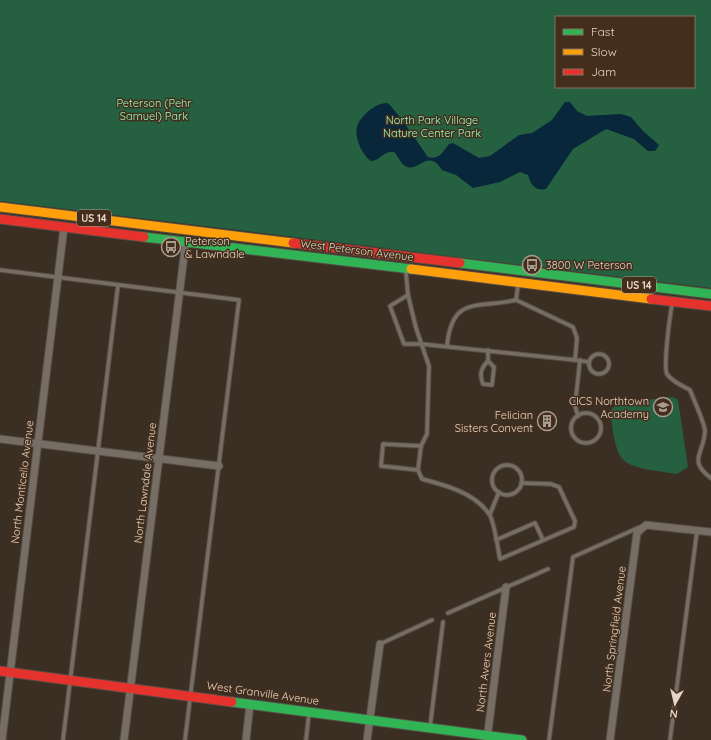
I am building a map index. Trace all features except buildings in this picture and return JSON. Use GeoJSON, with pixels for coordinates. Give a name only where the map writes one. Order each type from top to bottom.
{"type":"FeatureCollection","features":[{"type":"Feature","properties":{"kind":"main road","name":"West Peterson Avenue"},"geometry":{"type":"LineString","coordinates":[[0,207],[711,294]]}},
{"type":"Feature","properties":{"kind":"main road","name":"West Peterson Avenue"},"geometry":{"type":"LineString","coordinates":[[0,219],[711,306]]}},
{"type":"Feature","properties":{"kind":"main road","name":"West Granville Avenue"},"geometry":{"type":"LineString","coordinates":[[0,670],[430,728],[487,738],[522,740]]}},
{"type":"Feature","properties":{"kind":"street","name":"North Monticello Avenue"},"geometry":{"type":"LineString","coordinates":[[2,740],[64,226]]}},
{"type":"Feature","properties":{"kind":"street","name":"North Lawndale Avenue"},"geometry":{"type":"LineString","coordinates":[[124,740],[188,230]]}},
{"type":"Feature","properties":{"kind":"street"},"geometry":{"type":"LineString","coordinates":[[0,439],[219,466]]}},
{"type":"Feature","properties":{"kind":"street"},"geometry":{"type":"LineString","coordinates":[[646,525],[711,532]]}},
{"type":"Feature","properties":{"kind":"street","name":"North Springfield Avenue"},"geometry":{"type":"LineString","coordinates":[[610,740],[637,533],[646,525]]}},
{"type":"Feature","properties":{"kind":"street","name":"North Avers Avenue"},"geometry":{"type":"LineString","coordinates":[[487,738],[506,587]]}},
{"type":"Feature","properties":{"kind":"street"},"geometry":{"type":"LineString","coordinates":[[367,740],[380,644]]}},
{"type":"Feature","properties":{"kind":"street"},"geometry":{"type":"LineString","coordinates":[[246,740],[250,704]]}},
{"type":"Feature","properties":{"kind":"lane"},"geometry":{"type":"LineString","coordinates":[[408,257],[406,268],[408,295],[421,344],[429,366],[427,434],[421,446],[418,470],[422,479],[443,484],[470,496],[490,514],[500,559],[574,527],[575,521],[559,487],[551,484],[521,482]]}},
{"type":"Feature","properties":{"kind":"lane"},"geometry":{"type":"LineString","coordinates":[[0,270],[239,300],[185,740]]}},
{"type":"Feature","properties":{"kind":"lane"},"geometry":{"type":"LineString","coordinates":[[516,300],[520,270]]}},
{"type":"Feature","properties":{"kind":"lane"},"geometry":{"type":"LineString","coordinates":[[63,740],[118,285]]}},
{"type":"Feature","properties":{"kind":"lane"},"geometry":{"type":"LineString","coordinates":[[408,295],[390,306],[404,344],[447,346],[589,362]]}},
{"type":"Feature","properties":{"kind":"lane"},"geometry":{"type":"LineString","coordinates":[[447,346],[452,321],[460,310],[470,306],[516,300],[573,327],[577,338],[575,360]]}},
{"type":"Feature","properties":{"kind":"lane"},"geometry":{"type":"LineString","coordinates":[[672,301],[666,362],[667,374],[675,382],[690,390],[705,431],[698,454],[697,464],[702,472],[711,478]]}},
{"type":"Feature","properties":{"kind":"lane"},"geometry":{"type":"LineString","coordinates":[[488,350],[488,360],[494,368],[492,385],[483,384],[480,378],[481,367],[488,360]]}},
{"type":"Feature","properties":{"kind":"lane"},"geometry":{"type":"LineString","coordinates":[[603,354],[608,359],[609,366],[605,372],[599,374],[592,371],[589,362],[593,356],[603,354]]}},
{"type":"Feature","properties":{"kind":"lane"},"geometry":{"type":"LineString","coordinates":[[578,416],[574,406],[580,360]]}},
{"type":"Feature","properties":{"kind":"lane"},"geometry":{"type":"LineString","coordinates":[[586,413],[597,418],[601,430],[594,440],[582,442],[575,438],[571,426],[578,416],[586,413]]}},
{"type":"Feature","properties":{"kind":"lane"},"geometry":{"type":"LineString","coordinates":[[418,470],[381,466],[383,444],[421,446]]}},
{"type":"Feature","properties":{"kind":"lane"},"geometry":{"type":"LineString","coordinates":[[503,466],[515,468],[520,474],[521,482],[514,493],[507,495],[499,492],[493,486],[492,478],[496,470],[503,466]]}},
{"type":"Feature","properties":{"kind":"lane"},"geometry":{"type":"LineString","coordinates":[[490,514],[499,492]]}},
{"type":"Feature","properties":{"kind":"lane"},"geometry":{"type":"LineString","coordinates":[[496,540],[535,523],[543,540]]}},
{"type":"Feature","properties":{"kind":"lane"},"geometry":{"type":"LineString","coordinates":[[549,740],[572,557],[646,525]]}},
{"type":"Feature","properties":{"kind":"lane"},"geometry":{"type":"LineString","coordinates":[[670,740],[697,531]]}},
{"type":"Feature","properties":{"kind":"lane"},"geometry":{"type":"LineString","coordinates":[[448,613],[548,569]]}},
{"type":"Feature","properties":{"kind":"lane"},"geometry":{"type":"LineString","coordinates":[[380,644],[432,620]]}},
{"type":"Feature","properties":{"kind":"lane"},"geometry":{"type":"LineString","coordinates":[[430,728],[443,622]]}},
{"type":"Feature","properties":{"kind":"lane"},"geometry":{"type":"LineString","coordinates":[[306,740],[310,712]]}},
{"type":"Feature","properties":{"kind":"green space","name":"North Park Village Nature Center Park"},"geometry":{"type":"Polygon","coordinates":[[[0,0],[711,0],[711,288],[0,201],[0,0]]]}},
{"type":"Feature","properties":{"kind":"green space"},"geometry":{"type":"Polygon","coordinates":[[[673,397],[678,400],[688,467],[677,474],[638,467],[625,461],[621,457],[617,447],[610,411],[618,403],[673,397]]]}},
{"type":"Feature","properties":{"kind":"water"},"geometry":{"type":"Polygon","coordinates":[[[565,102],[570,102],[577,111],[587,116],[621,114],[631,117],[643,131],[659,145],[655,151],[648,151],[634,139],[606,129],[573,149],[546,189],[542,190],[534,186],[528,175],[520,172],[500,182],[473,188],[456,175],[442,170],[437,163],[432,161],[427,161],[413,167],[409,167],[403,164],[394,152],[390,152],[374,161],[371,161],[364,154],[357,139],[358,124],[363,116],[374,107],[387,103],[401,119],[428,157],[432,158],[438,156],[449,144],[453,143],[479,158],[490,156],[519,135],[532,133],[552,120],[565,102]]]}},
{"type":"Feature","properties":{"kind":"traffic: fast"},"geometry":{"type":"LineString","coordinates":[[144,237],[411,269]]}},
{"type":"Feature","properties":{"kind":"traffic: fast"},"geometry":{"type":"LineString","coordinates":[[460,263],[711,294]]}},
{"type":"Feature","properties":{"kind":"traffic: fast"},"geometry":{"type":"LineString","coordinates":[[232,702],[522,740]]}},
{"type":"Feature","properties":{"kind":"traffic: slow"},"geometry":{"type":"LineString","coordinates":[[0,207],[293,243]]}},
{"type":"Feature","properties":{"kind":"traffic: slow"},"geometry":{"type":"LineString","coordinates":[[411,269],[651,299]]}},
{"type":"Feature","properties":{"kind":"traffic: jam"},"geometry":{"type":"LineString","coordinates":[[0,219],[144,237]]}},
{"type":"Feature","properties":{"kind":"traffic: jam"},"geometry":{"type":"LineString","coordinates":[[293,243],[460,263]]}},
{"type":"Feature","properties":{"kind":"traffic: jam"},"geometry":{"type":"LineString","coordinates":[[651,299],[711,306]]}},
{"type":"Feature","properties":{"kind":"traffic: jam"},"geometry":{"type":"LineString","coordinates":[[0,671],[232,702]]}},
{"type":"Feature","properties":{"kind":"place","name":"Peterson & Lawndale"},"geometry":{"type":"Point","coordinates":[171,247]}},
{"type":"Feature","properties":{"kind":"place","name":"3800 W Peterson"},"geometry":{"type":"Point","coordinates":[532,265]}},
{"type":"Feature","properties":{"kind":"place","name":"CICS Northtown Academy"},"geometry":{"type":"Point","coordinates":[663,407]}},
{"type":"Feature","properties":{"kind":"place","name":"Felician Sisters Convent"},"geometry":{"type":"Point","coordinates":[547,421]}},
{"type":"Feature","properties":{"kind":"park label","name":"Peterson (Pehr Samuel) Park"},"geometry":{"type":"Point","coordinates":[154,109]}}]}
